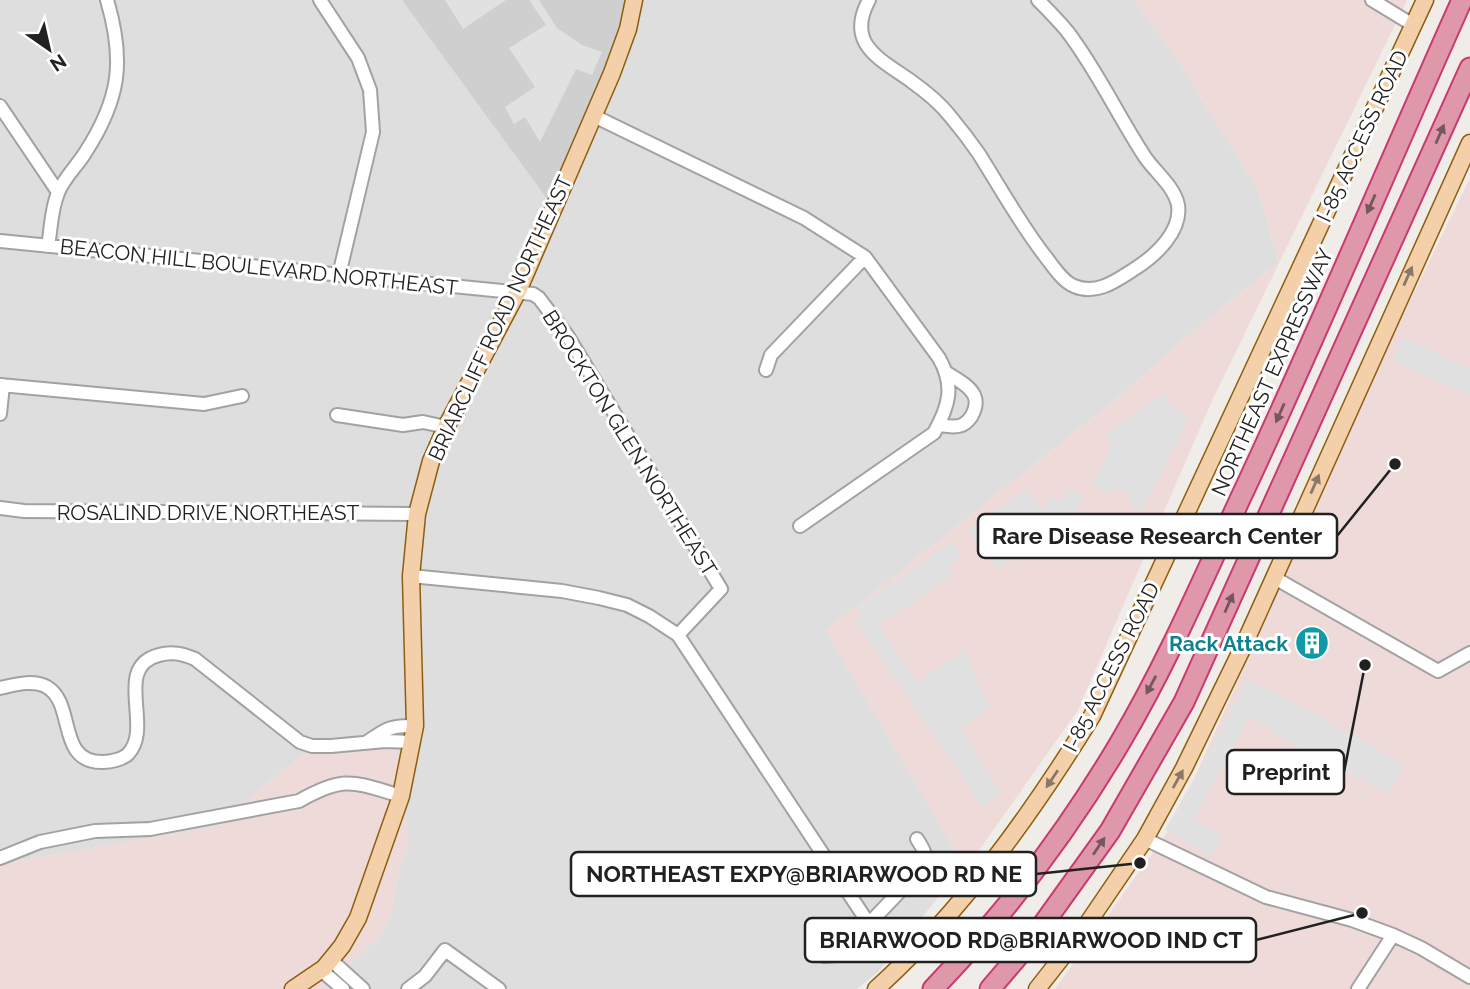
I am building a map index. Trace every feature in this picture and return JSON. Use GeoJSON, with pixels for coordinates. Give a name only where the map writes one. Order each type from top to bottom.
{"type":"FeatureCollection","features":[{"type":"Feature","properties":{"kind":"highway","name":"NORTHEAST EXPRESSWAY"},"geometry":{"type":"LineString","coordinates":[[933,989],[973,947],[1023,886],[1073,817],[1122,738],[1172,644],[1276,422],[1462,0]]}},
{"type":"Feature","properties":{"kind":"highway"},"geometry":{"type":"LineString","coordinates":[[995,986],[1110,831],[1184,702],[1470,68]]}},
{"type":"Feature","properties":{"kind":"main road","name":"BRIARCLIFF ROAD NORTHEAST"},"geometry":{"type":"LineString","coordinates":[[293,989],[326,965],[342,946],[358,918],[401,796],[414,734],[411,576],[417,514],[431,461],[446,426],[518,291],[594,116],[628,29],[634,0]]}},
{"type":"Feature","properties":{"kind":"main road","name":"I-85 ACCESS ROAD"},"geometry":{"type":"LineString","coordinates":[[876,989],[908,960],[989,866],[1023,822],[1092,716],[1425,0]]}},
{"type":"Feature","properties":{"kind":"main road"},"geometry":{"type":"LineString","coordinates":[[1037,989],[1081,933],[1145,839],[1184,768],[1242,649],[1470,143]]}},
{"type":"Feature","properties":{"kind":"street"},"geometry":{"type":"LineString","coordinates":[[48,246],[58,192],[86,152],[106,115],[116,88],[119,58],[107,0]]}},
{"type":"Feature","properties":{"kind":"street"},"geometry":{"type":"LineString","coordinates":[[320,0],[358,58],[370,90],[373,132],[339,275]]}},
{"type":"Feature","properties":{"kind":"street"},"geometry":{"type":"LineString","coordinates":[[869,0],[861,23],[862,39],[870,52],[929,94],[949,115],[978,153],[1018,221],[1070,285],[1085,290],[1108,286],[1146,262],[1167,241],[1176,223],[1178,205],[1170,188],[1146,158],[1067,31],[1038,0]]}},
{"type":"Feature","properties":{"kind":"street"},"geometry":{"type":"LineString","coordinates":[[1372,0],[1413,25]]}},
{"type":"Feature","properties":{"kind":"street"},"geometry":{"type":"LineString","coordinates":[[0,106],[58,192]]}},
{"type":"Feature","properties":{"kind":"street"},"geometry":{"type":"LineString","coordinates":[[594,116],[804,218],[865,257],[939,358],[947,373],[947,411],[934,433],[800,526]]}},
{"type":"Feature","properties":{"kind":"street","name":"BEACON HILL BOULEVARD NORTHEAST"},"geometry":{"type":"LineString","coordinates":[[0,240],[518,291]]}},
{"type":"Feature","properties":{"kind":"street"},"geometry":{"type":"LineString","coordinates":[[766,370],[771,355],[865,257]]}},
{"type":"Feature","properties":{"kind":"street","name":"BROCKTON GLEN NORTHEAST"},"geometry":{"type":"LineString","coordinates":[[518,291],[539,298],[567,335],[721,589],[678,635]]}},
{"type":"Feature","properties":{"kind":"street"},"geometry":{"type":"LineString","coordinates":[[939,425],[962,425],[971,416],[976,404],[973,393],[947,373]]}},
{"type":"Feature","properties":{"kind":"street"},"geometry":{"type":"LineString","coordinates":[[0,414],[2,385],[204,404],[242,396]]}},
{"type":"Feature","properties":{"kind":"street"},"geometry":{"type":"LineString","coordinates":[[337,415],[403,425],[423,422],[446,426]]}},
{"type":"Feature","properties":{"kind":"street","name":"ROSALIND DRIVE NORTHEAST"},"geometry":{"type":"LineString","coordinates":[[0,508],[24,511],[417,514]]}},
{"type":"Feature","properties":{"kind":"street"},"geometry":{"type":"LineString","coordinates":[[411,576],[562,591],[599,598],[627,605],[678,635],[869,924]]}},
{"type":"Feature","properties":{"kind":"street"},"geometry":{"type":"LineString","coordinates":[[1273,577],[1438,671],[1470,653]]}},
{"type":"Feature","properties":{"kind":"street"},"geometry":{"type":"LineString","coordinates":[[0,688],[22,684],[47,687],[60,699],[69,737],[79,753],[90,761],[113,761],[128,754],[138,736],[134,695],[139,668],[152,657],[164,654],[182,654],[195,659],[300,742],[312,746],[368,742],[387,728],[396,726],[414,734]]}},
{"type":"Feature","properties":{"kind":"street"},"geometry":{"type":"LineString","coordinates":[[0,858],[40,842],[95,831],[150,829],[299,801],[317,790],[340,783],[356,783],[401,796]]}},
{"type":"Feature","properties":{"kind":"street"},"geometry":{"type":"LineString","coordinates":[[824,956],[837,955],[844,950],[922,868],[925,852],[917,839]]}},
{"type":"Feature","properties":{"kind":"street"},"geometry":{"type":"LineString","coordinates":[[1145,839],[1266,897],[1352,920],[1393,935],[1470,977]]}},
{"type":"Feature","properties":{"kind":"street"},"geometry":{"type":"LineString","coordinates":[[1358,989],[1393,935]]}},
{"type":"Feature","properties":{"kind":"street"},"geometry":{"type":"LineString","coordinates":[[408,989],[425,976],[445,950],[499,989]]}},
{"type":"Feature","properties":{"kind":"street"},"geometry":{"type":"LineString","coordinates":[[326,965],[361,988]]}},
{"type":"Feature","properties":{"kind":"street"},"geometry":{"type":"LineString","coordinates":[[326,965],[343,989]]}},
{"type":"Feature","properties":{"kind":"shaded area"},"geometry":{"type":"Polygon","coordinates":[[[0,0],[402,0],[553,208],[637,0],[1135,0],[1180,64],[1258,189],[1279,263],[1210,317],[1115,400],[826,631],[964,865],[878,972],[857,989],[324,989],[378,938],[390,918],[400,867],[409,847],[312,747],[215,827],[0,864],[0,0]]]}},
{"type":"Feature","properties":{"kind":"shaded area"},"geometry":{"type":"Polygon","coordinates":[[[402,0],[637,0],[554,209],[407,7],[402,0]]]}},
{"type":"Feature","properties":{"kind":"shaded area"},"geometry":{"type":"Polygon","coordinates":[[[445,0],[506,0],[463,29],[445,0]]]}},
{"type":"Feature","properties":{"kind":"shaded area"},"geometry":{"type":"Polygon","coordinates":[[[529,0],[539,0],[557,28],[582,45],[602,52],[592,75],[576,69],[540,142],[525,117],[514,124],[505,107],[535,87],[509,48],[546,25],[529,0]]]}},
{"type":"Feature","properties":{"kind":"shaded area"},"geometry":{"type":"Polygon","coordinates":[[[1135,0],[1407,0],[1211,403],[1078,710],[980,849],[964,865],[826,631],[1115,400],[1210,317],[1279,263],[1258,189],[1180,64],[1135,0]]]}},
{"type":"Feature","properties":{"kind":"shaded area"},"geometry":{"type":"Polygon","coordinates":[[[1470,178],[1470,989],[1055,989],[1174,823],[1400,321],[1470,178]]]}},
{"type":"Feature","properties":{"kind":"shaded area"},"geometry":{"type":"Polygon","coordinates":[[[1402,337],[1470,369],[1470,396],[1393,361],[1402,337]]]}},
{"type":"Feature","properties":{"kind":"shaded area"},"geometry":{"type":"Polygon","coordinates":[[[1163,393],[1172,407],[1189,417],[1142,512],[1128,502],[1130,494],[1116,487],[1111,494],[1091,485],[1112,445],[1105,435],[1163,393]]]}},
{"type":"Feature","properties":{"kind":"shaded area"},"geometry":{"type":"Polygon","coordinates":[[[1026,489],[1044,512],[1051,496],[1061,500],[1068,489],[1083,495],[1069,529],[1061,527],[1055,530],[997,570],[967,531],[1026,489]]]}},
{"type":"Feature","properties":{"kind":"shaded area"},"geometry":{"type":"Polygon","coordinates":[[[952,542],[962,557],[947,568],[952,575],[879,626],[918,682],[963,651],[968,659],[980,690],[991,707],[961,728],[1002,794],[982,806],[854,619],[862,614],[858,607],[952,542]]]}},
{"type":"Feature","properties":{"kind":"shaded area"},"geometry":{"type":"Polygon","coordinates":[[[1247,679],[1287,698],[1405,765],[1388,794],[1271,732],[1272,729],[1250,717],[1192,822],[1200,823],[1222,835],[1211,857],[1165,830],[1247,679]]]}},
{"type":"Feature","properties":{"kind":"shaded area"},"geometry":{"type":"Polygon","coordinates":[[[398,738],[409,847],[400,867],[390,918],[378,938],[324,989],[0,989],[0,864],[215,827],[312,747],[398,738]]]}},
{"type":"Feature","properties":{"kind":"place","name":"Rare Disease Research Center"},"geometry":{"type":"Point","coordinates":[1395,464]}},
{"type":"Feature","properties":{"kind":"place","name":"Rack Attack"},"geometry":{"type":"Point","coordinates":[1312,643]}},
{"type":"Feature","properties":{"kind":"place","name":"Preprint"},"geometry":{"type":"Point","coordinates":[1365,665]}},
{"type":"Feature","properties":{"kind":"place","name":"NORTHEAST EXPY@BRIARWOOD RD NE"},"geometry":{"type":"Point","coordinates":[1140,863]}},
{"type":"Feature","properties":{"kind":"place","name":"BRIARWOOD RD@BRIARWOOD IND CT"},"geometry":{"type":"Point","coordinates":[1362,913]}}]}
